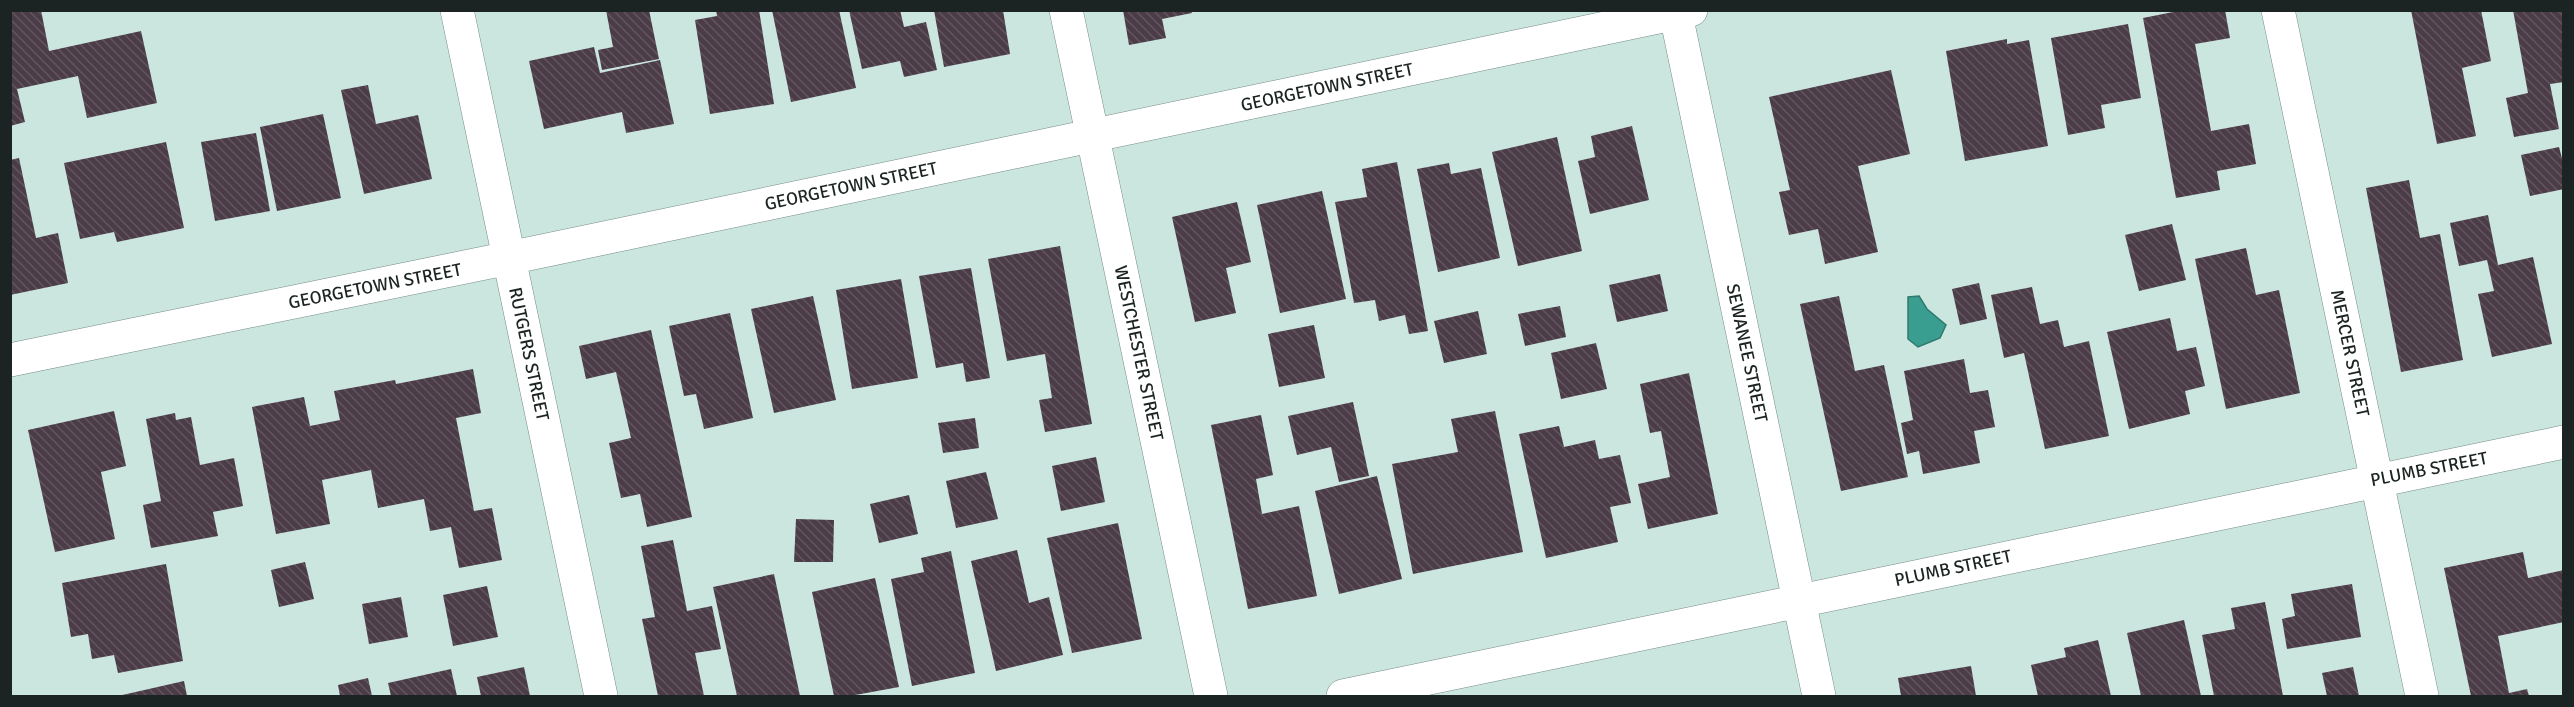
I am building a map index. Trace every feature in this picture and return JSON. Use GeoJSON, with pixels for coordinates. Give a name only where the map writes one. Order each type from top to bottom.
{"type":"FeatureCollection","features":[{"type":"Feature","properties":{"kind":"street","name":"RUTGERS STREET"},"geometry":{"type":"LineString","coordinates":[[458,10],[601,696]]}},
{"type":"Feature","properties":{"kind":"street","name":"WESTCHESTER STREET"},"geometry":{"type":"LineString","coordinates":[[1066,10],[1210,696]]}},
{"type":"Feature","properties":{"kind":"street","name":"MERCER STREET"},"geometry":{"type":"LineString","coordinates":[[2278,10],[2422,696]]}},
{"type":"Feature","properties":{"kind":"street","name":"GEORGETOWN STREET"},"geometry":{"type":"LineString","coordinates":[[10,360],[509,258],[1681,12]]}},
{"type":"Feature","properties":{"kind":"street","name":"SEWANEE STREET"},"geometry":{"type":"LineString","coordinates":[[1681,12],[1819,696]]}},
{"type":"Feature","properties":{"kind":"street","name":"PLUMB STREET"},"geometry":{"type":"LineString","coordinates":[[1343,696],[2564,442]]}},
{"type":"Feature","properties":{"kind":"shaded area"},"geometry":{"type":"Polygon","coordinates":[[[1919,296],[1927,309],[1946,325],[1940,338],[1918,347],[1908,339],[1908,297],[1919,296]]]}},
{"type":"Feature","properties":{"kind":"building"},"geometry":{"type":"Polygon","coordinates":[[[10,10],[41,10],[49,51],[141,31],[157,103],[87,118],[78,76],[17,89],[25,122],[10,126],[10,10]]]}},
{"type":"Feature","properties":{"kind":"building"},"geometry":{"type":"Polygon","coordinates":[[[606,10],[649,10],[659,59],[602,70],[598,50],[613,47],[606,10]]]}},
{"type":"Feature","properties":{"kind":"building"},"geometry":{"type":"Polygon","coordinates":[[[716,10],[759,10],[774,104],[710,114],[695,20],[717,16],[716,10]]]}},
{"type":"Feature","properties":{"kind":"building"},"geometry":{"type":"Polygon","coordinates":[[[772,10],[839,10],[856,88],[791,102],[772,10]]]}},
{"type":"Feature","properties":{"kind":"building"},"geometry":{"type":"Polygon","coordinates":[[[849,10],[900,10],[904,27],[926,22],[937,70],[904,77],[900,61],[862,69],[849,10]]]}},
{"type":"Feature","properties":{"kind":"building"},"geometry":{"type":"Polygon","coordinates":[[[934,10],[1003,10],[1010,54],[944,67],[934,10]]]}},
{"type":"Feature","properties":{"kind":"building"},"geometry":{"type":"Polygon","coordinates":[[[1123,10],[1191,10],[1192,13],[1162,19],[1166,38],[1129,45],[1123,10]]]}},
{"type":"Feature","properties":{"kind":"building"},"geometry":{"type":"Polygon","coordinates":[[[2183,10],[2225,10],[2230,38],[2195,44],[2211,131],[2249,124],[2256,164],[2217,171],[2220,190],[2176,198],[2143,18],[2183,10]]]}},
{"type":"Feature","properties":{"kind":"building"},"geometry":{"type":"Polygon","coordinates":[[[2411,10],[2481,10],[2491,61],[2462,68],[2476,136],[2437,144],[2411,10]]]}},
{"type":"Feature","properties":{"kind":"building"},"geometry":{"type":"Polygon","coordinates":[[[2513,10],[2564,10],[2564,82],[2550,84],[2559,129],[2514,137],[2506,98],[2528,93],[2513,10]]]}},
{"type":"Feature","properties":{"kind":"building"},"geometry":{"type":"Polygon","coordinates":[[[2128,24],[2141,98],[2101,105],[2105,128],[2068,135],[2051,38],[2128,24]]]}},
{"type":"Feature","properties":{"kind":"building"},"geometry":{"type":"Polygon","coordinates":[[[2007,39],[2007,44],[2029,40],[2048,146],[1965,161],[1946,51],[2007,39]]]}},
{"type":"Feature","properties":{"kind":"building"},"geometry":{"type":"Polygon","coordinates":[[[594,47],[600,73],[660,60],[674,124],[626,133],[622,112],[544,129],[529,61],[594,47]]]}},
{"type":"Feature","properties":{"kind":"building"},"geometry":{"type":"Polygon","coordinates":[[[1891,70],[1910,154],[1858,166],[1878,252],[1825,264],[1818,229],[1789,235],[1779,192],[1790,190],[1769,97],[1891,70]]]}},
{"type":"Feature","properties":{"kind":"building"},"geometry":{"type":"Polygon","coordinates":[[[368,85],[376,124],[418,115],[432,179],[364,194],[341,90],[368,85]]]}},
{"type":"Feature","properties":{"kind":"building"},"geometry":{"type":"Polygon","coordinates":[[[323,114],[341,198],[277,211],[260,127],[323,114]]]}},
{"type":"Feature","properties":{"kind":"building"},"geometry":{"type":"Polygon","coordinates":[[[1632,126],[1649,200],[1590,214],[1578,161],[1595,157],[1591,136],[1632,126]]]}},
{"type":"Feature","properties":{"kind":"building"},"geometry":{"type":"Polygon","coordinates":[[[256,133],[270,211],[215,221],[201,142],[256,133]]]}},
{"type":"Feature","properties":{"kind":"building"},"geometry":{"type":"Polygon","coordinates":[[[1557,137],[1582,251],[1518,266],[1492,152],[1557,137]]]}},
{"type":"Feature","properties":{"kind":"building"},"geometry":{"type":"Polygon","coordinates":[[[166,142],[184,228],[117,242],[114,232],[80,239],[64,163],[166,142]]]}},
{"type":"Feature","properties":{"kind":"building"},"geometry":{"type":"Polygon","coordinates":[[[2559,147],[2564,166],[2564,189],[2530,196],[2521,155],[2559,147]]]}},
{"type":"Feature","properties":{"kind":"building"},"geometry":{"type":"Polygon","coordinates":[[[19,158],[36,238],[58,233],[68,283],[10,295],[10,160],[19,158]]]}},
{"type":"Feature","properties":{"kind":"building"},"geometry":{"type":"Polygon","coordinates":[[[1397,162],[1428,331],[1409,334],[1405,315],[1379,321],[1375,300],[1354,303],[1335,202],[1367,197],[1362,169],[1397,162]]]}},
{"type":"Feature","properties":{"kind":"building"},"geometry":{"type":"Polygon","coordinates":[[[1449,163],[1451,174],[1481,168],[1500,258],[1438,272],[1417,169],[1449,163]]]}},
{"type":"Feature","properties":{"kind":"building"},"geometry":{"type":"Polygon","coordinates":[[[2409,180],[2420,238],[2440,234],[2463,360],[2401,372],[2366,188],[2409,180]]]}},
{"type":"Feature","properties":{"kind":"building"},"geometry":{"type":"Polygon","coordinates":[[[1322,191],[1346,299],[1280,313],[1257,205],[1322,191]]]}},
{"type":"Feature","properties":{"kind":"building"},"geometry":{"type":"Polygon","coordinates":[[[1237,202],[1251,262],[1226,268],[1236,313],[1195,322],[1172,217],[1237,202]]]}},
{"type":"Feature","properties":{"kind":"building"},"geometry":{"type":"Polygon","coordinates":[[[2488,215],[2498,265],[2533,257],[2552,344],[2492,357],[2478,294],[2494,291],[2487,260],[2459,266],[2450,223],[2488,215]]]}},
{"type":"Feature","properties":{"kind":"building"},"geometry":{"type":"Polygon","coordinates":[[[2172,224],[2186,280],[2139,291],[2125,235],[2172,224]]]}},
{"type":"Feature","properties":{"kind":"building"},"geometry":{"type":"Polygon","coordinates":[[[1060,246],[1092,424],[1045,432],[1039,400],[1052,398],[1045,354],[1007,361],[988,259],[1060,246]]]}},
{"type":"Feature","properties":{"kind":"building"},"geometry":{"type":"Polygon","coordinates":[[[2246,248],[2256,295],[2279,290],[2300,393],[2226,409],[2195,259],[2246,248]]]}},
{"type":"Feature","properties":{"kind":"building"},"geometry":{"type":"Polygon","coordinates":[[[971,268],[990,378],[966,382],[963,363],[936,368],[919,276],[971,268]]]}},
{"type":"Feature","properties":{"kind":"building"},"geometry":{"type":"Polygon","coordinates":[[[1660,274],[1668,311],[1617,322],[1609,285],[1660,274]]]}},
{"type":"Feature","properties":{"kind":"building"},"geometry":{"type":"Polygon","coordinates":[[[901,279],[918,378],[852,389],[836,290],[901,279]]]}},
{"type":"Feature","properties":{"kind":"building"},"geometry":{"type":"Polygon","coordinates":[[[1979,283],[1987,319],[1960,325],[1952,289],[1979,283]]]}},
{"type":"Feature","properties":{"kind":"building"},"geometry":{"type":"Polygon","coordinates":[[[2032,287],[2040,324],[2058,320],[2064,347],[2089,341],[2109,436],[2045,449],[2024,353],[2004,358],[1991,295],[2032,287]]]}},
{"type":"Feature","properties":{"kind":"building"},"geometry":{"type":"Polygon","coordinates":[[[813,296],[836,400],[774,413],[751,309],[813,296]]]}},
{"type":"Feature","properties":{"kind":"building"},"geometry":{"type":"Polygon","coordinates":[[[1839,296],[1855,371],[1884,365],[1908,477],[1841,491],[1800,304],[1839,296]]]}},
{"type":"Feature","properties":{"kind":"building"},"geometry":{"type":"Polygon","coordinates":[[[1560,306],[1566,337],[1525,346],[1518,314],[1560,306]]]}},
{"type":"Feature","properties":{"kind":"building"},"geometry":{"type":"Polygon","coordinates":[[[1478,311],[1487,354],[1444,363],[1434,321],[1478,311]]]}},
{"type":"Feature","properties":{"kind":"building"},"geometry":{"type":"Polygon","coordinates":[[[730,313],[753,418],[704,429],[696,394],[684,396],[669,326],[730,313]]]}},
{"type":"Feature","properties":{"kind":"building"},"geometry":{"type":"Polygon","coordinates":[[[2170,318],[2177,351],[2196,347],[2205,386],[2185,391],[2190,414],[2129,429],[2107,332],[2170,318]]]}},
{"type":"Feature","properties":{"kind":"building"},"geometry":{"type":"Polygon","coordinates":[[[1314,325],[1325,378],[1279,387],[1268,334],[1314,325]]]}},
{"type":"Feature","properties":{"kind":"building"},"geometry":{"type":"Polygon","coordinates":[[[651,330],[692,517],[647,527],[640,494],[621,498],[609,443],[631,438],[616,372],[586,379],[579,346],[651,330]]]}},
{"type":"Feature","properties":{"kind":"building"},"geometry":{"type":"Polygon","coordinates":[[[1596,343],[1607,389],[1561,399],[1551,353],[1596,343]]]}},
{"type":"Feature","properties":{"kind":"building"},"geometry":{"type":"Polygon","coordinates":[[[1964,359],[1970,393],[1988,390],[1995,427],[1974,431],[1980,463],[1923,474],[1919,451],[1907,454],[1901,423],[1913,420],[1904,371],[1964,359]]]}},
{"type":"Feature","properties":{"kind":"building"},"geometry":{"type":"Polygon","coordinates":[[[473,369],[481,413],[456,418],[474,511],[492,508],[502,560],[459,568],[451,527],[430,531],[424,499],[378,508],[371,470],[322,480],[330,524],[276,534],[252,407],[304,397],[310,426],[340,420],[334,391],[395,380],[396,384],[473,369]]]}},
{"type":"Feature","properties":{"kind":"building"},"geometry":{"type":"Polygon","coordinates":[[[1689,373],[1718,514],[1648,529],[1638,484],[1670,477],[1661,431],[1650,433],[1640,384],[1689,373]]]}},
{"type":"Feature","properties":{"kind":"building"},"geometry":{"type":"Polygon","coordinates":[[[1353,402],[1369,476],[1339,482],[1331,447],[1297,455],[1288,416],[1353,402]]]}},
{"type":"Feature","properties":{"kind":"building"},"geometry":{"type":"Polygon","coordinates":[[[114,411],[126,466],[101,472],[115,539],[55,552],[28,430],[114,411]]]}},
{"type":"Feature","properties":{"kind":"building"},"geometry":{"type":"Polygon","coordinates":[[[1495,411],[1523,552],[1413,574],[1392,464],[1458,452],[1451,419],[1495,411]]]}},
{"type":"Feature","properties":{"kind":"building"},"geometry":{"type":"Polygon","coordinates":[[[175,413],[176,420],[191,417],[200,465],[234,458],[243,506],[213,512],[218,536],[151,548],[143,505],[161,501],[146,419],[175,413]]]}},
{"type":"Feature","properties":{"kind":"building"},"geometry":{"type":"Polygon","coordinates":[[[1261,415],[1273,475],[1256,479],[1262,514],[1299,506],[1317,596],[1248,609],[1211,425],[1261,415]]]}},
{"type":"Feature","properties":{"kind":"building"},"geometry":{"type":"Polygon","coordinates":[[[975,418],[979,448],[943,453],[938,423],[975,418]]]}},
{"type":"Feature","properties":{"kind":"building"},"geometry":{"type":"Polygon","coordinates":[[[1559,426],[1564,447],[1595,440],[1599,459],[1620,455],[1631,503],[1610,507],[1618,542],[1546,558],[1519,434],[1559,426]]]}},
{"type":"Feature","properties":{"kind":"building"},"geometry":{"type":"Polygon","coordinates":[[[1096,457],[1105,502],[1061,511],[1052,466],[1096,457]]]}},
{"type":"Feature","properties":{"kind":"building"},"geometry":{"type":"Polygon","coordinates":[[[986,472],[998,519],[956,528],[946,481],[986,472]]]}},
{"type":"Feature","properties":{"kind":"building"},"geometry":{"type":"Polygon","coordinates":[[[1377,476],[1402,579],[1339,594],[1315,491],[1377,476]]]}},
{"type":"Feature","properties":{"kind":"building"},"geometry":{"type":"Polygon","coordinates":[[[909,495],[918,534],[879,543],[870,504],[909,495]]]}},
{"type":"Feature","properties":{"kind":"building"},"geometry":{"type":"Polygon","coordinates":[[[796,519],[834,520],[833,562],[794,562],[796,519]]]}},
{"type":"Feature","properties":{"kind":"building"},"geometry":{"type":"Polygon","coordinates":[[[1118,523],[1142,639],[1072,653],[1047,538],[1118,523]]]}},
{"type":"Feature","properties":{"kind":"building"},"geometry":{"type":"Polygon","coordinates":[[[673,540],[687,611],[712,606],[721,649],[695,653],[704,696],[658,696],[642,619],[655,617],[641,546],[673,540]]]}},
{"type":"Feature","properties":{"kind":"building"},"geometry":{"type":"Polygon","coordinates":[[[1017,550],[1029,603],[1049,597],[1063,655],[996,671],[971,561],[1017,550]]]}},
{"type":"Feature","properties":{"kind":"building"},"geometry":{"type":"Polygon","coordinates":[[[951,551],[975,673],[912,686],[891,579],[924,572],[921,558],[951,551]]]}},
{"type":"Feature","properties":{"kind":"building"},"geometry":{"type":"Polygon","coordinates":[[[2523,552],[2528,578],[2564,570],[2564,622],[2498,636],[2509,693],[2527,689],[2529,696],[2471,696],[2444,568],[2523,552]]]}},
{"type":"Feature","properties":{"kind":"building"},"geometry":{"type":"Polygon","coordinates":[[[305,562],[314,599],[279,607],[271,570],[305,562]]]}},
{"type":"Feature","properties":{"kind":"building"},"geometry":{"type":"Polygon","coordinates":[[[166,564],[183,661],[118,673],[114,655],[92,659],[88,634],[71,637],[62,583],[166,564]]]}},
{"type":"Feature","properties":{"kind":"building"},"geometry":{"type":"Polygon","coordinates":[[[774,574],[800,696],[737,696],[713,587],[774,574]]]}},
{"type":"Feature","properties":{"kind":"building"},"geometry":{"type":"Polygon","coordinates":[[[875,578],[899,687],[850,696],[834,696],[812,592],[875,578]]]}},
{"type":"Feature","properties":{"kind":"building"},"geometry":{"type":"Polygon","coordinates":[[[2352,584],[2361,637],[2287,649],[2282,619],[2295,616],[2291,594],[2352,584]]]}},
{"type":"Feature","properties":{"kind":"building"},"geometry":{"type":"Polygon","coordinates":[[[487,586],[498,637],[453,646],[443,595],[487,586]]]}},
{"type":"Feature","properties":{"kind":"building"},"geometry":{"type":"Polygon","coordinates":[[[401,597],[408,637],[369,644],[362,604],[401,597]]]}},
{"type":"Feature","properties":{"kind":"building"},"geometry":{"type":"Polygon","coordinates":[[[2265,602],[2283,696],[2214,696],[2202,635],[2235,629],[2231,608],[2265,602]]]}},
{"type":"Feature","properties":{"kind":"building"},"geometry":{"type":"Polygon","coordinates":[[[2184,620],[2201,696],[2141,696],[2127,633],[2184,620]]]}},
{"type":"Feature","properties":{"kind":"building"},"geometry":{"type":"Polygon","coordinates":[[[2098,640],[2111,696],[2038,696],[2031,665],[2066,657],[2064,648],[2098,640]]]}},
{"type":"Feature","properties":{"kind":"building"},"geometry":{"type":"Polygon","coordinates":[[[1971,666],[1976,696],[1901,696],[1898,678],[1971,666]]]}},
{"type":"Feature","properties":{"kind":"building"},"geometry":{"type":"Polygon","coordinates":[[[524,667],[530,696],[481,696],[477,677],[524,667]]]}},
{"type":"Feature","properties":{"kind":"building"},"geometry":{"type":"Polygon","coordinates":[[[2353,667],[2359,696],[2327,696],[2322,673],[2353,667]]]}},
{"type":"Feature","properties":{"kind":"building"},"geometry":{"type":"Polygon","coordinates":[[[451,669],[457,696],[391,696],[388,683],[451,669]]]}},
{"type":"Feature","properties":{"kind":"building"},"geometry":{"type":"Polygon","coordinates":[[[368,678],[372,696],[340,696],[338,685],[368,678]]]}},
{"type":"Feature","properties":{"kind":"building"},"geometry":{"type":"Polygon","coordinates":[[[184,681],[187,696],[118,696],[184,681]]]}}]}
